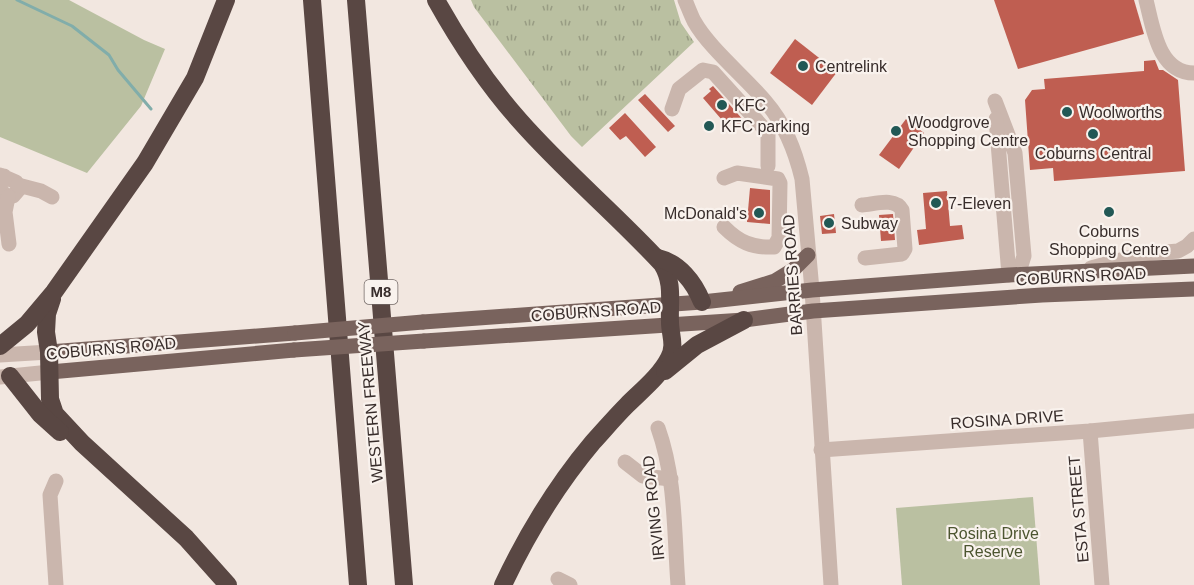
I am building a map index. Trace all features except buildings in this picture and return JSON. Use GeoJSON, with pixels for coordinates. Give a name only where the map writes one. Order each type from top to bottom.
{"type":"FeatureCollection","features":[{"type":"Feature","properties":{"kind":"highway"},"geometry":{"type":"LineString","coordinates":[[0,346],[27,324],[54,292],[146,164],[195,78],[226,0]]}},
{"type":"Feature","properties":{"kind":"highway","name":"WESTERN FREEWAY"},"geometry":{"type":"LineString","coordinates":[[312,0],[357,585]]}},
{"type":"Feature","properties":{"kind":"highway","name":"WESTERN FREEWAY"},"geometry":{"type":"LineString","coordinates":[[356,0],[404,585]]}},
{"type":"Feature","properties":{"kind":"highway"},"geometry":{"type":"LineString","coordinates":[[436,0],[484,77],[519,120],[656,258],[669,276],[669,324],[673,342],[670,357],[647,386],[593,442],[554,494],[516,557],[503,585]]}},
{"type":"Feature","properties":{"kind":"highway"},"geometry":{"type":"LineString","coordinates":[[656,258],[670,261],[682,272],[698,292],[702,302]]}},
{"type":"Feature","properties":{"kind":"highway"},"geometry":{"type":"LineString","coordinates":[[54,292],[46,323],[50,352],[50,399],[55,414],[82,443],[186,538],[228,585]]}},
{"type":"Feature","properties":{"kind":"highway"},"geometry":{"type":"LineString","coordinates":[[647,386],[697,345],[744,320]]}},
{"type":"Feature","properties":{"kind":"highway"},"geometry":{"type":"LineString","coordinates":[[5,376],[39,414],[70,441],[82,443]]}},
{"type":"Feature","properties":{"kind":"main road"},"geometry":{"type":"LineString","coordinates":[[731,300],[745,290],[776,281],[808,255]]}},
{"type":"Feature","properties":{"kind":"main road","name":"COBURNS ROAD"},"geometry":{"type":"LineString","coordinates":[[50,352],[731,300],[812,290],[1080,270],[1194,266]]}},
{"type":"Feature","properties":{"kind":"main road"},"geometry":{"type":"LineString","coordinates":[[1012,298],[1014,275]]}},
{"type":"Feature","properties":{"kind":"main road","name":"COBURNS ROAD"},"geometry":{"type":"LineString","coordinates":[[50,372],[294,350],[744,320],[813,311],[1194,289]]}},
{"type":"Feature","properties":{"kind":"street","name":"BARRIES ROAD"},"geometry":{"type":"LineString","coordinates":[[686,0],[695,22],[766,102],[790,138],[802,179],[812,290],[831,585]]}},
{"type":"Feature","properties":{"kind":"street"},"geometry":{"type":"LineString","coordinates":[[1146,0],[1160,50],[1165,59],[1175,68],[1194,73]]}},
{"type":"Feature","properties":{"kind":"street"},"geometry":{"type":"LineString","coordinates":[[672,109],[679,89],[704,70],[713,72],[768,133],[768,166]]}},
{"type":"Feature","properties":{"kind":"street"},"geometry":{"type":"LineString","coordinates":[[995,101],[1015,153],[1024,256],[1014,275],[1006,244],[995,101]]}},
{"type":"Feature","properties":{"kind":"street"},"geometry":{"type":"LineString","coordinates":[[724,178],[737,173],[778,179],[780,183],[779,238],[774,247],[761,248],[738,240],[724,227]]}},
{"type":"Feature","properties":{"kind":"street"},"geometry":{"type":"LineString","coordinates":[[8,197],[0,189],[2,176],[18,185],[41,191],[52,197]]}},
{"type":"Feature","properties":{"kind":"street"},"geometry":{"type":"LineString","coordinates":[[1001,186],[1018,184]]}},
{"type":"Feature","properties":{"kind":"street"},"geometry":{"type":"LineString","coordinates":[[8,197],[16,194],[18,185]]}},
{"type":"Feature","properties":{"kind":"street"},"geometry":{"type":"LineString","coordinates":[[8,197],[5,213],[9,244]]}},
{"type":"Feature","properties":{"kind":"street"},"geometry":{"type":"LineString","coordinates":[[862,205],[893,202],[899,205],[902,210],[905,249],[902,254],[865,258]]}},
{"type":"Feature","properties":{"kind":"street"},"geometry":{"type":"LineString","coordinates":[[987,278],[1000,262],[1012,216],[1021,215]]}},
{"type":"Feature","properties":{"kind":"street","name":"COBURNS ROAD"},"geometry":{"type":"LineString","coordinates":[[1080,270],[1143,254],[1178,251],[1194,238]]}},
{"type":"Feature","properties":{"kind":"street","name":"COBURNS ROAD"},"geometry":{"type":"LineString","coordinates":[[0,355],[50,352]]}},
{"type":"Feature","properties":{"kind":"street","name":"COBURNS ROAD"},"geometry":{"type":"LineString","coordinates":[[5,376],[50,372]]}},
{"type":"Feature","properties":{"kind":"street","name":"ROSINA DRIVE"},"geometry":{"type":"LineString","coordinates":[[821,450],[1090,431],[1194,421]]}},
{"type":"Feature","properties":{"kind":"street","name":"IRVING ROAD"},"geometry":{"type":"LineString","coordinates":[[658,428],[666,450],[671,479],[678,585]]}},
{"type":"Feature","properties":{"kind":"street","name":"ESTA STREET"},"geometry":{"type":"LineString","coordinates":[[1090,431],[1102,585]]}},
{"type":"Feature","properties":{"kind":"street"},"geometry":{"type":"LineString","coordinates":[[625,462],[643,476],[671,479]]}},
{"type":"Feature","properties":{"kind":"street"},"geometry":{"type":"LineString","coordinates":[[56,481],[50,495],[56,585]]}},
{"type":"Feature","properties":{"kind":"green space"},"geometry":{"type":"Polygon","coordinates":[[[0,0],[69,0],[165,49],[141,106],[87,173],[0,137],[0,0]]]}},
{"type":"Feature","properties":{"kind":"green space"},"geometry":{"type":"Polygon","coordinates":[[[471,0],[674,0],[681,23],[694,42],[582,147],[571,136],[471,0]]]}},
{"type":"Feature","properties":{"kind":"green space","name":"Rosina Drive Reserve"},"geometry":{"type":"Polygon","coordinates":[[[1033,497],[1040,585],[902,585],[896,508],[1033,497]]]}},
{"type":"Feature","properties":{"kind":"waterway"},"geometry":{"type":"LineString","coordinates":[[17,0],[72,26],[109,55],[118,70],[151,109]]}},
{"type":"Feature","properties":{"kind":"place","name":"Centrelink"},"geometry":{"type":"Point","coordinates":[803,66]}},
{"type":"Feature","properties":{"kind":"place","name":"KFC"},"geometry":{"type":"Point","coordinates":[722,105]}},
{"type":"Feature","properties":{"kind":"place","name":"Woolworths"},"geometry":{"type":"Point","coordinates":[1067,112]}},
{"type":"Feature","properties":{"kind":"place","name":"KFC parking"},"geometry":{"type":"Point","coordinates":[709,126]}},
{"type":"Feature","properties":{"kind":"place","name":"Woodgrove Shopping Centre"},"geometry":{"type":"Point","coordinates":[896,131]}},
{"type":"Feature","properties":{"kind":"place","name":"Coburns Central"},"geometry":{"type":"Point","coordinates":[1093,134]}},
{"type":"Feature","properties":{"kind":"place","name":"7-Eleven"},"geometry":{"type":"Point","coordinates":[936,203]}},
{"type":"Feature","properties":{"kind":"place","name":"Coburns Shopping Centre"},"geometry":{"type":"Point","coordinates":[1109,212]}},
{"type":"Feature","properties":{"kind":"place","name":"McDonald's"},"geometry":{"type":"Point","coordinates":[759,213]}},
{"type":"Feature","properties":{"kind":"place","name":"Subway"},"geometry":{"type":"Point","coordinates":[829,223]}}]}
